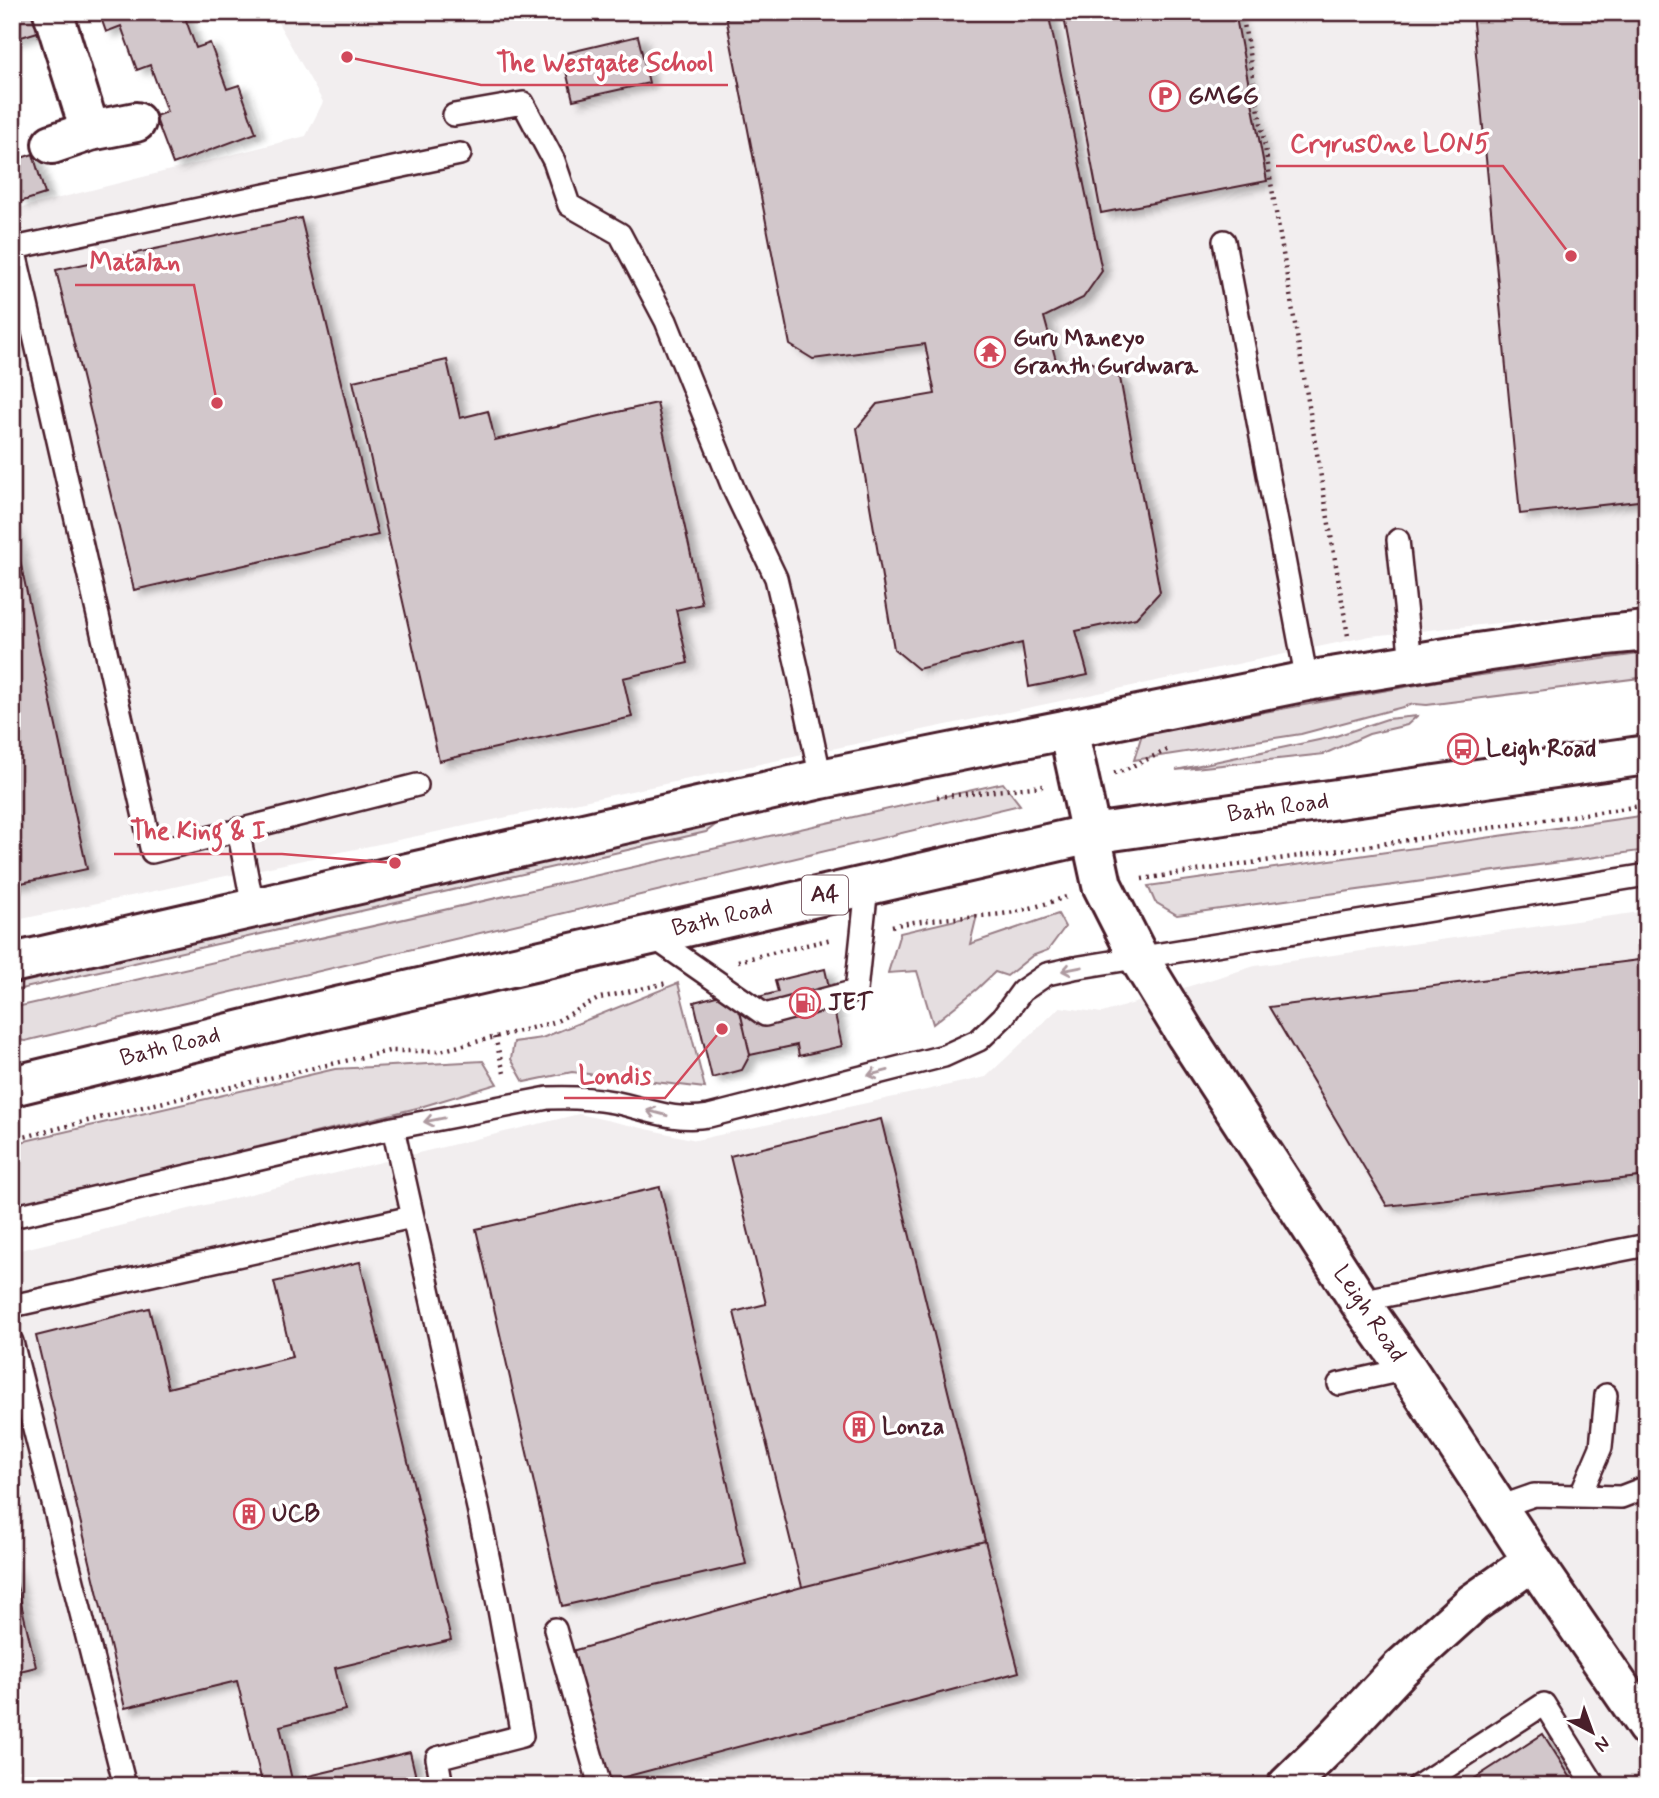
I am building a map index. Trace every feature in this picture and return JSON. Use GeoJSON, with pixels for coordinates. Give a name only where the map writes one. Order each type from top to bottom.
{"type":"FeatureCollection","features":[{"type":"Feature","properties":{"kind":"street"},"geometry":{"type":"LineString","coordinates":[[53,12],[90,131]]}},
{"type":"Feature","properties":{"kind":"street"},"geometry":{"type":"LineString","coordinates":[[52,144],[90,131],[136,122]]}},
{"type":"Feature","properties":{"kind":"street"},"geometry":{"type":"LineString","coordinates":[[12,962],[821,779],[1307,681],[1586,637],[1647,631]]}},
{"type":"Feature","properties":{"kind":"street","name":"Leigh Road"},"geometry":{"type":"LineString","coordinates":[[1068,729],[1102,885],[1139,958],[1359,1301],[1647,1727]]}},
{"type":"Feature","properties":{"kind":"street","name":"Bath Road"},"geometry":{"type":"LineString","coordinates":[[12,1086],[338,1007],[1091,834],[1647,755]]}},
{"type":"Feature","properties":{"kind":"street"},"geometry":{"type":"LineString","coordinates":[[1287,1786],[1411,1659],[1473,1603],[1533,1561]]}},
{"type":"Feature","properties":{"kind":"lane"},"geometry":{"type":"LineString","coordinates":[[454,115],[523,103],[554,161],[569,205],[620,234],[666,321],[734,490],[776,578],[821,779]]}},
{"type":"Feature","properties":{"kind":"lane"},"geometry":{"type":"LineString","coordinates":[[417,785],[152,852],[14,248],[460,154]]}},
{"type":"Feature","properties":{"kind":"lane"},"geometry":{"type":"LineString","coordinates":[[1224,241],[1307,681]]}},
{"type":"Feature","properties":{"kind":"lane"},"geometry":{"type":"LineString","coordinates":[[1398,540],[1411,663]]}},
{"type":"Feature","properties":{"kind":"lane"},"geometry":{"type":"LineString","coordinates":[[239,829],[253,907]]}},
{"type":"Feature","properties":{"kind":"lane"},"geometry":{"type":"LineString","coordinates":[[12,1217],[393,1128],[548,1098],[576,1097],[613,1102],[680,1118],[725,1113],[944,1056],[979,1040],[1003,1017],[1022,991],[1046,974],[1647,875]]}},
{"type":"Feature","properties":{"kind":"lane"},"geometry":{"type":"LineString","coordinates":[[650,935],[765,1015],[856,991],[867,886]]}},
{"type":"Feature","properties":{"kind":"lane"},"geometry":{"type":"LineString","coordinates":[[393,1128],[481,1520],[522,1736],[437,1758],[442,1786]]}},
{"type":"Feature","properties":{"kind":"lane"},"geometry":{"type":"LineString","coordinates":[[12,1306],[412,1217]]}},
{"type":"Feature","properties":{"kind":"lane"},"geometry":{"type":"LineString","coordinates":[[1359,1301],[1647,1245]]}},
{"type":"Feature","properties":{"kind":"lane"},"geometry":{"type":"LineString","coordinates":[[12,1342],[125,1786]]}},
{"type":"Feature","properties":{"kind":"lane"},"geometry":{"type":"LineString","coordinates":[[1339,1384],[1407,1369]]}},
{"type":"Feature","properties":{"kind":"lane"},"geometry":{"type":"LineString","coordinates":[[1580,1496],[1601,1447],[1606,1395]]}},
{"type":"Feature","properties":{"kind":"lane"},"geometry":{"type":"LineString","coordinates":[[1497,1508],[1534,1494],[1621,1497],[1647,1487]]}},
{"type":"Feature","properties":{"kind":"lane"},"geometry":{"type":"LineString","coordinates":[[555,1629],[600,1786]]}},
{"type":"Feature","properties":{"kind":"lane"},"geometry":{"type":"LineString","coordinates":[[1418,1786],[1544,1704],[1595,1786]]}},
{"type":"Feature","properties":{"kind":"path"},"geometry":{"type":"LineString","coordinates":[[1242,12],[1354,673]]}},
{"type":"Feature","properties":{"kind":"path"},"geometry":{"type":"LineString","coordinates":[[936,797],[1080,781],[1122,771],[1172,748]]}},
{"type":"Feature","properties":{"kind":"path"},"geometry":{"type":"LineString","coordinates":[[12,1140],[151,1105],[389,1051],[440,1051],[555,1022],[600,998],[669,983],[723,964],[919,920],[1003,914],[1031,908],[1102,885],[1647,805]]}},
{"type":"Feature","properties":{"kind":"path"},"geometry":{"type":"LineString","coordinates":[[495,1037],[511,1105]]}},
{"type":"Feature","properties":{"kind":"shaded area"},"geometry":{"type":"Polygon","coordinates":[[[272,12],[1647,12],[1647,608],[1370,636],[12,921],[12,210],[306,136],[323,102],[272,12]]]}},
{"type":"Feature","properties":{"kind":"shaded area"},"geometry":{"type":"Polygon","coordinates":[[[1647,653],[1647,677],[1427,705],[1414,704],[1301,734],[1134,760],[1142,734],[1444,680],[1647,653]]]}},
{"type":"Feature","properties":{"kind":"shaded area"},"geometry":{"type":"Polygon","coordinates":[[[1417,716],[1407,725],[1369,734],[1324,754],[1176,770],[1333,737],[1387,719],[1417,716]]]}},
{"type":"Feature","properties":{"kind":"shaded area"},"geometry":{"type":"Polygon","coordinates":[[[1003,783],[1020,805],[25,1041],[12,1039],[12,1008],[1003,783]]]}},
{"type":"Feature","properties":{"kind":"shaded area"},"geometry":{"type":"Polygon","coordinates":[[[1647,815],[1647,850],[1177,915],[1155,902],[1148,886],[1647,815]]]}},
{"type":"Feature","properties":{"kind":"shaded area"},"geometry":{"type":"Polygon","coordinates":[[[726,817],[706,832],[12,991],[12,981],[726,817]]]}},
{"type":"Feature","properties":{"kind":"shaded area"},"geometry":{"type":"Polygon","coordinates":[[[1647,911],[1647,1786],[12,1786],[12,1252],[579,1114],[696,1140],[986,1077],[1060,1007],[1102,1013],[1255,966],[1647,911]]]}},
{"type":"Feature","properties":{"kind":"shaded area"},"geometry":{"type":"Polygon","coordinates":[[[1058,914],[1065,927],[1048,950],[1032,956],[1007,976],[995,972],[933,1024],[917,971],[888,973],[900,933],[977,915],[970,944],[1058,914]]]}},
{"type":"Feature","properties":{"kind":"shaded area"},"geometry":{"type":"Polygon","coordinates":[[[678,983],[705,1088],[572,1072],[524,1082],[511,1059],[514,1042],[542,1038],[678,983]]]}},
{"type":"Feature","properties":{"kind":"shaded area"},"geometry":{"type":"Polygon","coordinates":[[[483,1061],[497,1084],[417,1108],[12,1207],[12,1144],[335,1069],[483,1061]]]}},
{"type":"Feature","properties":{"kind":"building"},"geometry":{"type":"Polygon","coordinates":[[[12,12],[41,12],[47,29],[12,40],[12,12]]]}},
{"type":"Feature","properties":{"kind":"building"},"geometry":{"type":"Polygon","coordinates":[[[99,12],[183,12],[196,48],[210,43],[227,89],[239,85],[256,133],[173,164],[155,116],[167,112],[150,65],[137,70],[121,26],[106,32],[99,12]]]}},
{"type":"Feature","properties":{"kind":"building","name":"Guru Maneyo Granth Gurdwara"},"geometry":{"type":"Polygon","coordinates":[[[725,12],[1048,12],[1102,271],[1083,298],[1044,317],[1057,364],[1088,361],[1120,378],[1160,592],[1136,618],[1076,631],[1088,675],[1029,687],[1022,643],[918,669],[894,649],[857,428],[877,404],[935,394],[925,344],[813,359],[790,345],[725,12]]]}},
{"type":"Feature","properties":{"kind":"building","name":"GMGG"},"geometry":{"type":"Polygon","coordinates":[[[1063,12],[1235,12],[1267,181],[1101,213],[1063,12]]]}},
{"type":"Feature","properties":{"kind":"building"},"geometry":{"type":"Polygon","coordinates":[[[1472,12],[1647,12],[1647,500],[1520,514],[1472,12]]]}},
{"type":"Feature","properties":{"kind":"building"},"geometry":{"type":"Polygon","coordinates":[[[638,36],[649,83],[573,100],[562,54],[638,36]]]}},
{"type":"Feature","properties":{"kind":"building"},"geometry":{"type":"Polygon","coordinates":[[[33,154],[45,194],[20,202],[12,177],[12,161],[33,154]]]}},
{"type":"Feature","properties":{"kind":"building"},"geometry":{"type":"Polygon","coordinates":[[[301,218],[378,535],[134,590],[56,270],[301,218]]]}},
{"type":"Feature","properties":{"kind":"building"},"geometry":{"type":"Polygon","coordinates":[[[447,360],[460,418],[488,411],[495,440],[657,403],[702,604],[676,610],[688,663],[623,678],[632,717],[439,761],[353,381],[447,360]]]}},
{"type":"Feature","properties":{"kind":"building"},"geometry":{"type":"Polygon","coordinates":[[[12,524],[87,869],[12,885],[12,524]]]}},
{"type":"Feature","properties":{"kind":"building"},"geometry":{"type":"Polygon","coordinates":[[[1647,959],[1647,1176],[1387,1206],[1269,1007],[1647,959]]]}},
{"type":"Feature","properties":{"kind":"building"},"geometry":{"type":"Polygon","coordinates":[[[825,969],[842,1046],[799,1056],[797,1045],[750,1055],[738,1002],[778,992],[775,981],[825,969]]]}},
{"type":"Feature","properties":{"kind":"building"},"geometry":{"type":"Polygon","coordinates":[[[720,995],[738,1002],[750,1055],[742,1070],[712,1078],[694,1002],[720,995]]]}},
{"type":"Feature","properties":{"kind":"building","name":"Lonza"},"geometry":{"type":"Polygon","coordinates":[[[881,1119],[985,1541],[802,1587],[734,1312],[766,1304],[730,1156],[881,1119]]]}},
{"type":"Feature","properties":{"kind":"building"},"geometry":{"type":"Polygon","coordinates":[[[660,1187],[746,1564],[562,1606],[476,1229],[660,1187]]]}},
{"type":"Feature","properties":{"kind":"building","name":"UCB"},"geometry":{"type":"Polygon","coordinates":[[[360,1262],[451,1640],[335,1668],[345,1710],[280,1726],[292,1780],[410,1752],[418,1786],[263,1786],[237,1681],[125,1708],[36,1336],[149,1308],[168,1388],[292,1357],[274,1282],[360,1262]]]}},
{"type":"Feature","properties":{"kind":"building"},"geometry":{"type":"Polygon","coordinates":[[[985,1541],[1019,1672],[602,1783],[568,1652],[802,1587],[985,1541]]]}},
{"type":"Feature","properties":{"kind":"building"},"geometry":{"type":"Polygon","coordinates":[[[12,1565],[36,1667],[12,1673],[12,1565]]]}},
{"type":"Feature","properties":{"kind":"building"},"geometry":{"type":"Polygon","coordinates":[[[1543,1734],[1576,1786],[1463,1786],[1543,1734]]]}},
{"type":"Feature","properties":{"kind":"place","name":"The Westgate School"},"geometry":{"type":"Point","coordinates":[347,57]}},
{"type":"Feature","properties":{"kind":"place","name":"GMGG"},"geometry":{"type":"Point","coordinates":[1165,96]}},
{"type":"Feature","properties":{"kind":"place","name":"CryrusOne LON5"},"geometry":{"type":"Point","coordinates":[1571,256]}},
{"type":"Feature","properties":{"kind":"place","name":"Guru Maneyo Granth Gurdwara"},"geometry":{"type":"Point","coordinates":[990,352]}},
{"type":"Feature","properties":{"kind":"place","name":"Matalan"},"geometry":{"type":"Point","coordinates":[217,403]}},
{"type":"Feature","properties":{"kind":"place","name":"Leigh Road"},"geometry":{"type":"Point","coordinates":[1463,749]}},
{"type":"Feature","properties":{"kind":"place","name":"The King & I"},"geometry":{"type":"Point","coordinates":[395,863]}},
{"type":"Feature","properties":{"kind":"place","name":"JET"},"geometry":{"type":"Point","coordinates":[805,1003]}},
{"type":"Feature","properties":{"kind":"place","name":"Londis"},"geometry":{"type":"Point","coordinates":[722,1029]}},
{"type":"Feature","properties":{"kind":"place","name":"Lonza"},"geometry":{"type":"Point","coordinates":[859,1427]}},
{"type":"Feature","properties":{"kind":"place","name":"UCB"},"geometry":{"type":"Point","coordinates":[249,1514]}}]}
